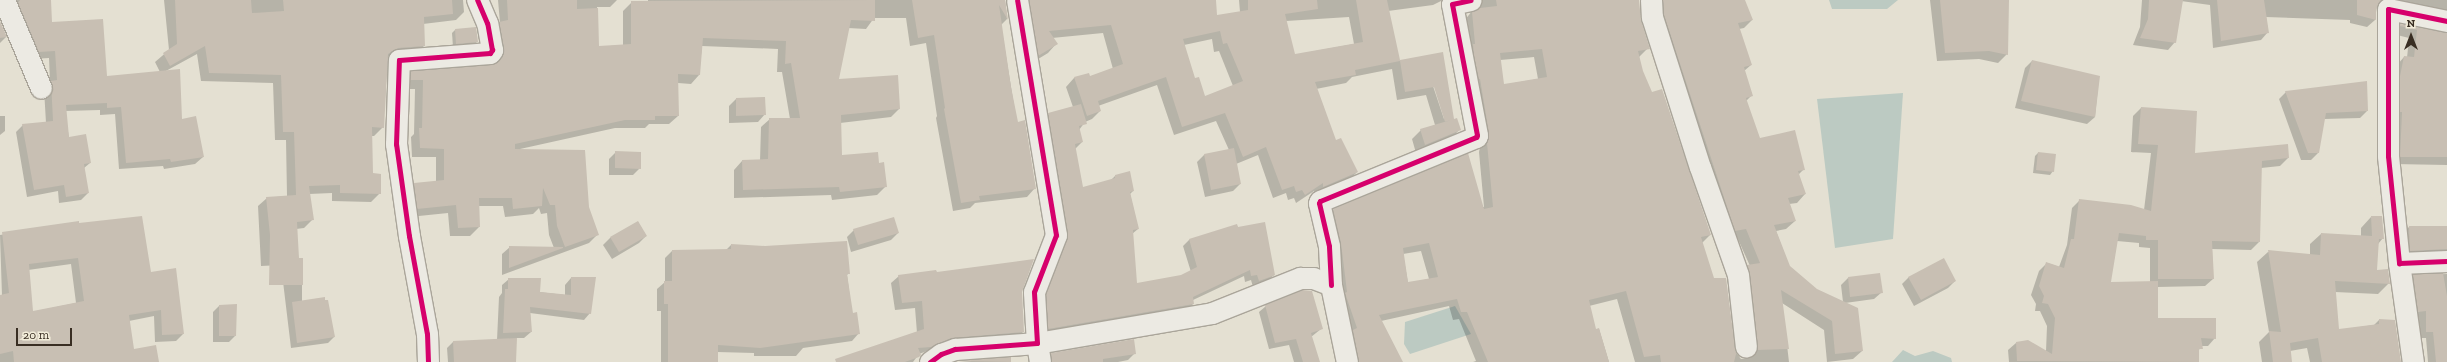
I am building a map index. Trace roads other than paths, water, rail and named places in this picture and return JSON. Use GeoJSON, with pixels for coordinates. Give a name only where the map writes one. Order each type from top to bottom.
{"type":"FeatureCollection","features":[{"type":"Feature","properties":{"kind":"street"},"geometry":{"type":"LineString","coordinates":[[4,0],[41,88]]}},
{"type":"Feature","properties":{"kind":"street"},"geometry":{"type":"LineString","coordinates":[[428,362],[427,334],[408,236],[396,144],[399,60],[490,53],[492,50],[487,23],[478,0]]}},
{"type":"Feature","properties":{"kind":"street"},"geometry":{"type":"LineString","coordinates":[[1017,0],[1056,235],[1034,292],[1039,353]]}},
{"type":"Feature","properties":{"kind":"street"},"geometry":{"type":"LineString","coordinates":[[1347,362],[1331,285],[1329,246],[1319,203],[1320,201],[1476,137],[1477,135],[1452,4],[1471,0]]}},
{"type":"Feature","properties":{"kind":"street"},"geometry":{"type":"LineString","coordinates":[[1651,0],[1655,25],[1700,167],[1738,275],[1746,347]]}},
{"type":"Feature","properties":{"kind":"street"},"geometry":{"type":"LineString","coordinates":[[2413,362],[2399,263],[2388,156],[2388,4],[2447,21]]}},
{"type":"Feature","properties":{"kind":"street"},"geometry":{"type":"LineString","coordinates":[[2399,263],[2447,261]]}},
{"type":"Feature","properties":{"kind":"street"},"geometry":{"type":"LineString","coordinates":[[930,362],[941,354],[955,349],[1039,353],[1212,313],[1300,278],[1313,278],[1331,285]]}}]}
